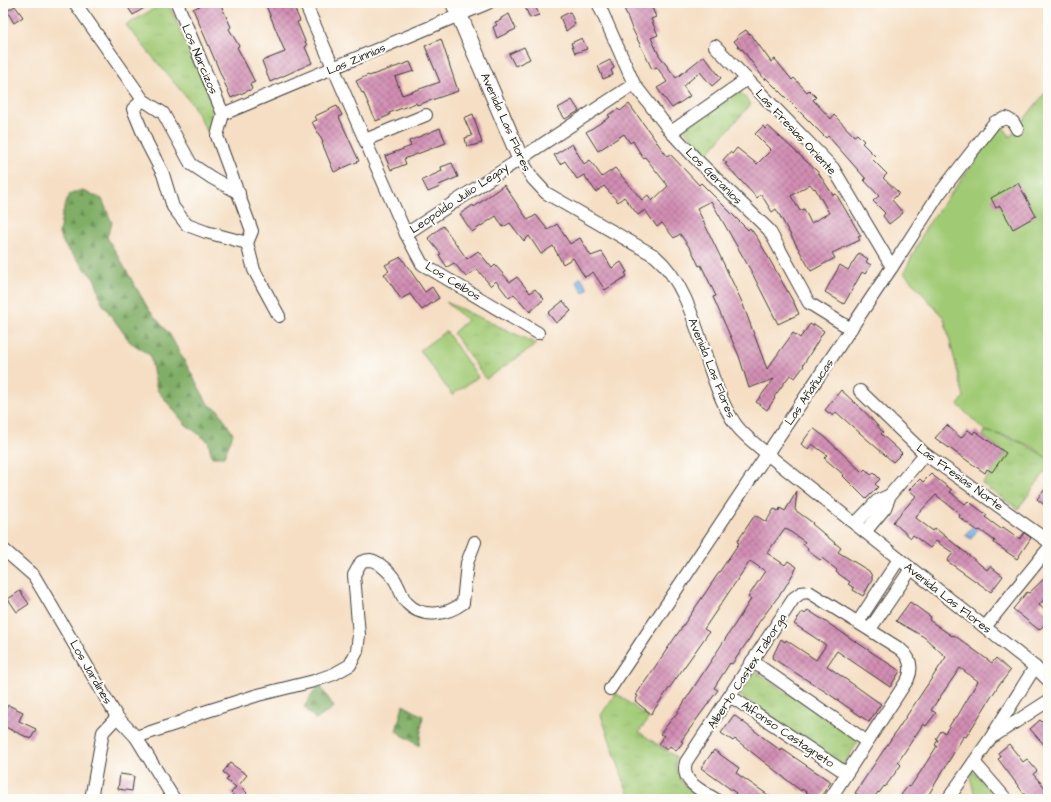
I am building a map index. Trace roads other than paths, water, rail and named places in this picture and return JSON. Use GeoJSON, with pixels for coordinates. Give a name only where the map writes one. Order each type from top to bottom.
{"type":"FeatureCollection","features":[{"type":"Feature","properties":{"kind":"street"},"geometry":{"type":"LineString","coordinates":[[75,3],[143,100],[163,113],[191,164],[239,193]]}},
{"type":"Feature","properties":{"kind":"street","name":"Los Narcizos"},"geometry":{"type":"LineString","coordinates":[[177,3],[223,114]]}},
{"type":"Feature","properties":{"kind":"street","name":"Los Ceibos"},"geometry":{"type":"LineString","coordinates":[[305,3],[406,234],[422,264],[538,333]]}},
{"type":"Feature","properties":{"kind":"street","name":"Las Zinnias"},"geometry":{"type":"LineString","coordinates":[[223,114],[333,68],[457,9],[488,3]]}},
{"type":"Feature","properties":{"kind":"street","name":"Los Geranios"},"geometry":{"type":"LineString","coordinates":[[598,3],[634,84],[672,132],[695,158],[769,230],[809,303],[851,329]]}},
{"type":"Feature","properties":{"kind":"street","name":"Avenida Las Flores"},"geometry":{"type":"LineString","coordinates":[[457,9],[520,158],[533,180],[546,193],[655,256],[668,267],[680,285],[728,410],[737,426],[767,454],[1047,678]]}},
{"type":"Feature","properties":{"kind":"street","name":"Las Fresias Oriente"},"geometry":{"type":"LineString","coordinates":[[714,46],[833,168],[892,267]]}},
{"type":"Feature","properties":{"kind":"street"},"geometry":{"type":"LineString","coordinates":[[672,132],[747,79]]}},
{"type":"Feature","properties":{"kind":"street","name":"Leopoldo Julio Legay"},"geometry":{"type":"LineString","coordinates":[[406,234],[634,84]]}},
{"type":"Feature","properties":{"kind":"street"},"geometry":{"type":"LineString","coordinates":[[143,100],[133,109],[147,143],[163,174],[173,207],[187,225],[206,232],[247,242]]}},
{"type":"Feature","properties":{"kind":"street"},"geometry":{"type":"LineString","coordinates":[[223,114],[217,136],[252,231],[247,242],[254,270],[279,316]]}},
{"type":"Feature","properties":{"kind":"street"},"geometry":{"type":"LineString","coordinates":[[365,140],[426,115]]}},
{"type":"Feature","properties":{"kind":"street","name":"Las Añañucas"},"geometry":{"type":"LineString","coordinates":[[610,689],[851,329],[939,194],[995,122],[1006,118],[1013,122],[1017,129]]}},
{"type":"Feature","properties":{"kind":"street","name":"Las Fresias Norte"},"geometry":{"type":"LineString","coordinates":[[860,391],[925,454],[1048,541]]}},
{"type":"Feature","properties":{"kind":"street"},"geometry":{"type":"LineString","coordinates":[[865,532],[885,508],[890,495],[925,454]]}},
{"type":"Feature","properties":{"kind":"street"},"geometry":{"type":"LineString","coordinates":[[855,524],[877,501],[890,495]]}},
{"type":"Feature","properties":{"kind":"street"},"geometry":{"type":"LineString","coordinates":[[136,737],[181,722],[198,714],[258,695],[314,681],[334,674],[350,665],[357,651],[359,635],[354,575],[360,562],[370,560],[388,572],[397,582],[405,602],[416,610],[430,614],[454,610],[463,603],[468,563],[475,542]]}},
{"type":"Feature","properties":{"kind":"street","name":"Los Jardines"},"geometry":{"type":"LineString","coordinates":[[3,548],[34,576],[117,717],[136,737],[174,799]]}},
{"type":"Feature","properties":{"kind":"street"},"geometry":{"type":"LineString","coordinates":[[985,627],[1048,549]]}},
{"type":"Feature","properties":{"kind":"street"},"geometry":{"type":"LineString","coordinates":[[858,622],[899,559]]}},
{"type":"Feature","properties":{"kind":"street"},"geometry":{"type":"LineString","coordinates":[[870,629],[912,569]]}},
{"type":"Feature","properties":{"kind":"street","name":"Alberto Castex Taborga"},"geometry":{"type":"LineString","coordinates":[[715,799],[691,783],[686,775],[685,766],[794,598],[801,593],[812,592],[904,652],[908,657],[911,668],[908,679],[866,741],[830,799]]}},
{"type":"Feature","properties":{"kind":"street"},"geometry":{"type":"LineString","coordinates":[[752,661],[866,741]]}},
{"type":"Feature","properties":{"kind":"street"},"geometry":{"type":"LineString","coordinates":[[948,799],[990,739],[1035,667]]}},
{"type":"Feature","properties":{"kind":"street","name":"Alfonso Castagneto"},"geometry":{"type":"LineString","coordinates":[[730,696],[846,773]]}},
{"type":"Feature","properties":{"kind":"street"},"geometry":{"type":"LineString","coordinates":[[990,739],[1048,701]]}},
{"type":"Feature","properties":{"kind":"street"},"geometry":{"type":"LineString","coordinates":[[91,799],[103,732],[117,717]]}},
{"type":"Feature","properties":{"kind":"street"},"geometry":{"type":"LineString","coordinates":[[974,762],[1006,799]]}},
{"type":"Feature","properties":{"kind":"water"},"geometry":{"type":"Polygon","coordinates":[[[581,277],[588,289],[583,293],[576,281],[581,277]]]}},
{"type":"Feature","properties":{"kind":"water"},"geometry":{"type":"Polygon","coordinates":[[[973,526],[978,529],[971,539],[965,535],[973,526]]]}}]}
